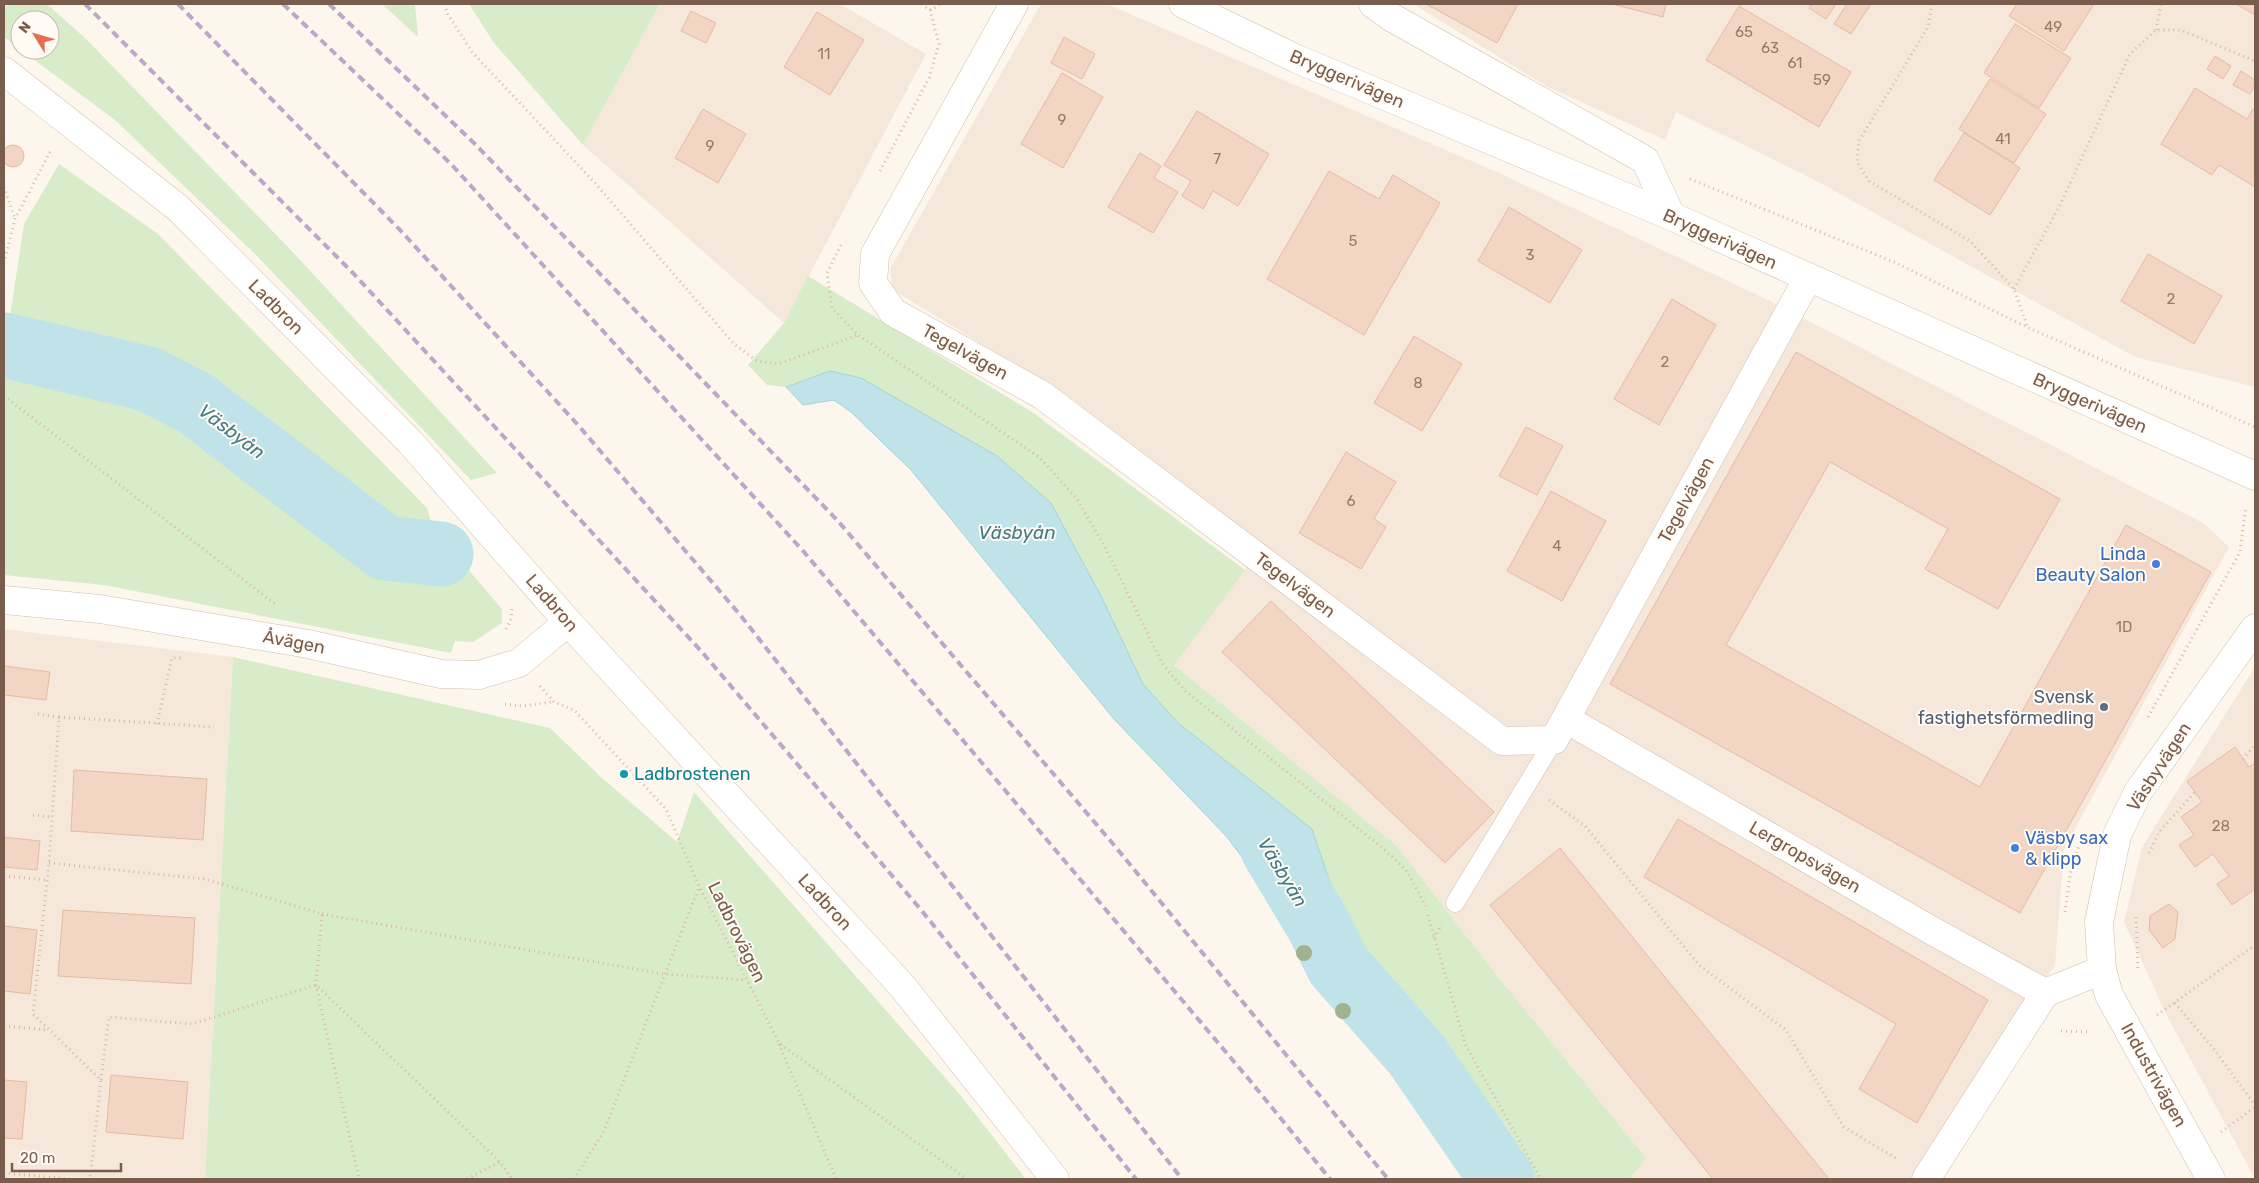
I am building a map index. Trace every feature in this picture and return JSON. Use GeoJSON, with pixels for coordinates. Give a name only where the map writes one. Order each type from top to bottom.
{"type":"FeatureCollection","features":[{"type":"Feature","properties":{"kind":"street","name":"Tegelvägen"},"geometry":{"type":"LineString","coordinates":[[1014,4],[875,254],[873,283],[893,312],[1042,395],[1502,741],[1560,730],[1808,278]]}},
{"type":"Feature","properties":{"kind":"street","name":"Bryggerivägen"},"geometry":{"type":"LineString","coordinates":[[1183,4],[1297,59],[1671,216],[2255,476]]}},
{"type":"Feature","properties":{"kind":"street"},"geometry":{"type":"LineString","coordinates":[[1373,4],[1391,17],[1645,160],[1671,216]]}},
{"type":"Feature","properties":{"kind":"street","name":"Ladbron"},"geometry":{"type":"LineString","coordinates":[[4,71],[178,208],[410,442],[568,622],[903,987],[1056,1179]]}},
{"type":"Feature","properties":{"kind":"street","name":"Åvägen"},"geometry":{"type":"LineString","coordinates":[[4,600],[100,609],[308,644],[441,674],[479,675],[519,663],[568,622]]}},
{"type":"Feature","properties":{"kind":"street","name":"Väsbyvägen"},"geometry":{"type":"LineString","coordinates":[[2102,970],[2099,922],[2117,835],[2138,792],[2255,628]]}},
{"type":"Feature","properties":{"kind":"street","name":"Lergropsvägen"},"geometry":{"type":"LineString","coordinates":[[1560,730],[2045,993]]}},
{"type":"Feature","properties":{"kind":"street"},"geometry":{"type":"LineString","coordinates":[[1926,1178],[2045,993],[2102,970]]}},
{"type":"Feature","properties":{"kind":"street","name":"Industrivägen"},"geometry":{"type":"LineString","coordinates":[[2102,970],[2109,995],[2211,1179]]}},
{"type":"Feature","properties":{"kind":"lane"},"geometry":{"type":"LineString","coordinates":[[1455,903],[1560,730]]}},
{"type":"Feature","properties":{"kind":"path"},"geometry":{"type":"LineString","coordinates":[[445,4],[447,13],[472,52],[595,183],[734,344],[757,362],[778,364],[858,335],[1039,457],[1077,499],[1105,547],[1162,663],[1184,690],[1379,845],[1406,870],[1425,900],[1466,1046],[1541,1179]]}},
{"type":"Feature","properties":{"kind":"path"},"geometry":{"type":"LineString","coordinates":[[930,10],[941,4]]}},
{"type":"Feature","properties":{"kind":"path"},"geometry":{"type":"LineString","coordinates":[[1932,4],[1928,27],[1859,141],[1857,162],[1869,181],[1970,241],[2014,288],[2029,328]]}},
{"type":"Feature","properties":{"kind":"path"},"geometry":{"type":"LineString","coordinates":[[2014,288],[2060,204],[2130,54],[2156,30],[2161,4]]}},
{"type":"Feature","properties":{"kind":"path"},"geometry":{"type":"LineString","coordinates":[[2156,30],[2180,30],[2255,61]]}},
{"type":"Feature","properties":{"kind":"path"},"geometry":{"type":"LineString","coordinates":[[4,263],[15,219],[54,143]]}},
{"type":"Feature","properties":{"kind":"path"},"geometry":{"type":"LineString","coordinates":[[1645,160],[1894,262],[2029,328],[2255,426]]}},
{"type":"Feature","properties":{"kind":"path"},"geometry":{"type":"LineString","coordinates":[[4,187],[15,219]]}},
{"type":"Feature","properties":{"kind":"path"},"geometry":{"type":"LineString","coordinates":[[4,396],[280,608]]}},
{"type":"Feature","properties":{"kind":"path"},"geometry":{"type":"LineString","coordinates":[[157,724],[172,658],[191,658]]}},
{"type":"Feature","properties":{"kind":"path","name":"Ladbrovägen"},"geometry":{"type":"LineString","coordinates":[[519,663],[554,702],[574,710],[666,810],[699,886],[779,1042],[967,1179]]}},
{"type":"Feature","properties":{"kind":"path"},"geometry":{"type":"LineString","coordinates":[[38,714],[214,727]]}},
{"type":"Feature","properties":{"kind":"path"},"geometry":{"type":"LineString","coordinates":[[60,717],[49,863],[33,1014],[102,1080]]}},
{"type":"Feature","properties":{"kind":"path"},"geometry":{"type":"LineString","coordinates":[[2243,759],[2255,745]]}},
{"type":"Feature","properties":{"kind":"path"},"geometry":{"type":"LineString","coordinates":[[1527,784],[1585,826],[1699,965],[1786,1030],[1844,1126],[1926,1178]]}},
{"type":"Feature","properties":{"kind":"path"},"geometry":{"type":"LineString","coordinates":[[2147,858],[2159,832],[2196,792]]}},
{"type":"Feature","properties":{"kind":"path"},"geometry":{"type":"LineString","coordinates":[[33,815],[52,817]]}},
{"type":"Feature","properties":{"kind":"path"},"geometry":{"type":"LineString","coordinates":[[49,863],[205,879],[322,914],[664,974],[746,980]]}},
{"type":"Feature","properties":{"kind":"path"},"geometry":{"type":"LineString","coordinates":[[4,876],[47,880]]}},
{"type":"Feature","properties":{"kind":"path"},"geometry":{"type":"LineString","coordinates":[[574,1179],[604,1131],[699,886]]}},
{"type":"Feature","properties":{"kind":"path"},"geometry":{"type":"LineString","coordinates":[[2135,908],[2139,978]]}},
{"type":"Feature","properties":{"kind":"path"},"geometry":{"type":"LineString","coordinates":[[322,914],[316,986],[359,1179]]}},
{"type":"Feature","properties":{"kind":"path"},"geometry":{"type":"LineString","coordinates":[[2150,1019],[2176,1003],[2255,945]]}},
{"type":"Feature","properties":{"kind":"path"},"geometry":{"type":"LineString","coordinates":[[90,1179],[109,1017],[192,1024],[316,986]]}},
{"type":"Feature","properties":{"kind":"path"},"geometry":{"type":"LineString","coordinates":[[316,986],[500,1162],[512,1179]]}},
{"type":"Feature","properties":{"kind":"path"},"geometry":{"type":"LineString","coordinates":[[2176,1003],[2213,1048],[2255,1106],[2217,1136]]}},
{"type":"Feature","properties":{"kind":"path"},"geometry":{"type":"LineString","coordinates":[[4,1026],[49,1030]]}},
{"type":"Feature","properties":{"kind":"path"},"geometry":{"type":"LineString","coordinates":[[779,1042],[836,1179]]}},
{"type":"Feature","properties":{"kind":"path"},"geometry":{"type":"LineString","coordinates":[[467,1179],[500,1162]]}},
{"type":"Feature","properties":{"kind":"path"},"geometry":{"type":"LineString","coordinates":[[4,1173],[70,1179]]}},
{"type":"Feature","properties":{"kind":"shaded area"},"geometry":{"type":"Polygon","coordinates":[[[660,4],[840,4],[926,54],[784,323],[583,145],[660,4]]]}},
{"type":"Feature","properties":{"kind":"shaded area"},"geometry":{"type":"Polygon","coordinates":[[[1041,4],[1107,4],[1497,172],[1764,298],[2203,523],[2229,547],[2064,849],[2055,965],[1913,1179],[1630,1179],[1646,1158],[1491,968],[1396,845],[1173,664],[1245,570],[1259,547],[1073,400],[893,290],[890,269],[1041,4]]]}},
{"type":"Feature","properties":{"kind":"shaded area"},"geometry":{"type":"Polygon","coordinates":[[[1413,4],[2255,4],[2255,387],[2135,357],[1811,178],[1676,112],[1665,140],[1546,86],[1413,4]]]}},
{"type":"Feature","properties":{"kind":"shaded area"},"geometry":{"type":"Polygon","coordinates":[[[4,629],[233,657],[205,1175],[207,1179],[4,1179],[4,629]]]}},
{"type":"Feature","properties":{"kind":"shaded area"},"geometry":{"type":"Polygon","coordinates":[[[2255,667],[2255,1179],[2165,1012],[2124,922],[2142,847],[2255,667]]]}},
{"type":"Feature","properties":{"kind":"green space"},"geometry":{"type":"Polygon","coordinates":[[[4,4],[47,4],[54,10],[10,10],[10,42],[4,37],[4,4]]]}},
{"type":"Feature","properties":{"kind":"green space"},"geometry":{"type":"Polygon","coordinates":[[[382,4],[415,4],[418,37],[382,4]]]}},
{"type":"Feature","properties":{"kind":"green space"},"geometry":{"type":"Polygon","coordinates":[[[469,4],[660,4],[583,145],[494,43],[469,4]]]}},
{"type":"Feature","properties":{"kind":"green space"},"geometry":{"type":"Polygon","coordinates":[[[60,16],[86,39],[289,248],[497,473],[471,480],[255,254],[115,120],[34,60],[60,60],[60,16]]]}},
{"type":"Feature","properties":{"kind":"green space"},"geometry":{"type":"Polygon","coordinates":[[[59,164],[158,234],[427,508],[433,530],[415,540],[320,481],[210,392],[118,351],[8,330],[24,224],[59,164]]]}},
{"type":"Feature","properties":{"kind":"green space"},"geometry":{"type":"Polygon","coordinates":[[[808,276],[1032,412],[1245,570],[1174,665],[1396,845],[1491,968],[1646,1158],[1630,1179],[1521,1179],[1428,1042],[1349,957],[1337,920],[1338,906],[1312,829],[1178,723],[1143,684],[1102,598],[1051,503],[997,456],[830,371],[786,387],[767,385],[748,365],[784,323],[808,276]]]}},
{"type":"Feature","properties":{"kind":"green space"},"geometry":{"type":"Polygon","coordinates":[[[4,367],[118,387],[181,414],[379,564],[426,576],[466,567],[502,609],[502,623],[473,642],[455,641],[451,653],[104,585],[4,575],[4,367]]]}},
{"type":"Feature","properties":{"kind":"green space"},"geometry":{"type":"Polygon","coordinates":[[[233,657],[550,728],[602,778],[677,842],[694,792],[962,1097],[1026,1179],[207,1179],[205,1175],[233,657]]]}},
{"type":"Feature","properties":{"kind":"water","name":"Väsbyån"},"geometry":{"type":"Polygon","coordinates":[[[830,371],[861,378],[997,456],[1051,503],[1102,598],[1143,684],[1178,723],[1312,829],[1338,906],[1337,920],[1298,932],[1227,837],[1113,718],[911,470],[851,412],[834,400],[803,405],[786,387],[830,371]]]}},
{"type":"Feature","properties":{"kind":"building"},"geometry":{"type":"Polygon","coordinates":[[[1426,4],[1518,4],[1497,43],[1426,4]]]}},
{"type":"Feature","properties":{"kind":"building"},"geometry":{"type":"Polygon","coordinates":[[[1612,4],[1666,4],[1663,17],[1612,4]]]}},
{"type":"Feature","properties":{"kind":"building"},"geometry":{"type":"Polygon","coordinates":[[[1812,4],[1836,4],[1826,19],[1809,8],[1812,4]]]}},
{"type":"Feature","properties":{"kind":"building"},"geometry":{"type":"Polygon","coordinates":[[[1847,4],[1871,4],[1851,34],[1834,24],[1847,4]]]}},
{"type":"Feature","properties":{"kind":"building"},"geometry":{"type":"Polygon","coordinates":[[[2017,4],[2094,4],[2064,51],[2009,16],[2017,4]]]}},
{"type":"Feature","properties":{"kind":"building"},"geometry":{"type":"Polygon","coordinates":[[[2236,4],[2255,4],[2255,15],[2236,4]]]}},
{"type":"Feature","properties":{"kind":"building"},"geometry":{"type":"Polygon","coordinates":[[[1739,6],[1851,72],[1819,127],[1706,60],[1739,6]]]}},
{"type":"Feature","properties":{"kind":"building"},"geometry":{"type":"Polygon","coordinates":[[[691,11],[716,23],[706,43],[681,31],[691,11]]]}},
{"type":"Feature","properties":{"kind":"building"},"geometry":{"type":"Polygon","coordinates":[[[817,12],[864,40],[830,95],[784,67],[817,12]]]}},
{"type":"Feature","properties":{"kind":"building"},"geometry":{"type":"Polygon","coordinates":[[[2015,24],[2071,58],[2039,108],[1984,73],[2015,24]]]}},
{"type":"Feature","properties":{"kind":"building"},"geometry":{"type":"Polygon","coordinates":[[[1064,37],[1095,54],[1082,79],[1051,63],[1064,37]]]}},
{"type":"Feature","properties":{"kind":"building"},"geometry":{"type":"Polygon","coordinates":[[[2215,56],[2231,66],[2223,79],[2207,69],[2215,56]]]}},
{"type":"Feature","properties":{"kind":"building"},"geometry":{"type":"Polygon","coordinates":[[[2241,71],[2255,80],[2255,85],[2250,94],[2233,85],[2241,71]]]}},
{"type":"Feature","properties":{"kind":"building"},"geometry":{"type":"Polygon","coordinates":[[[1062,73],[1103,97],[1063,168],[1021,144],[1062,73]]]}},
{"type":"Feature","properties":{"kind":"building"},"geometry":{"type":"Polygon","coordinates":[[[1990,79],[2046,114],[2014,163],[1959,129],[1990,79]]]}},
{"type":"Feature","properties":{"kind":"building"},"geometry":{"type":"Polygon","coordinates":[[[2195,88],[2247,119],[2253,109],[2255,110],[2255,187],[2219,165],[2212,175],[2161,144],[2195,88]]]}},
{"type":"Feature","properties":{"kind":"building"},"geometry":{"type":"Polygon","coordinates":[[[703,109],[746,134],[718,183],[675,158],[703,109]]]}},
{"type":"Feature","properties":{"kind":"building"},"geometry":{"type":"Polygon","coordinates":[[[1197,111],[1269,154],[1238,206],[1213,191],[1203,209],[1182,196],[1191,181],[1164,165],[1197,111]]]}},
{"type":"Feature","properties":{"kind":"building"},"geometry":{"type":"Polygon","coordinates":[[[1964,133],[2020,168],[1990,215],[1934,180],[1964,133]]]}},
{"type":"Feature","properties":{"kind":"building"},"geometry":{"type":"Polygon","coordinates":[[[13,145],[21,148],[24,156],[21,164],[13,167],[5,164],[2,156],[5,148],[13,145]]]}},
{"type":"Feature","properties":{"kind":"building"},"geometry":{"type":"Polygon","coordinates":[[[1140,153],[1161,166],[1154,178],[1178,192],[1153,233],[1108,207],[1140,153]]]}},
{"type":"Feature","properties":{"kind":"building"},"geometry":{"type":"Polygon","coordinates":[[[1329,171],[1379,199],[1393,175],[1440,203],[1364,335],[1267,279],[1329,171]]]}},
{"type":"Feature","properties":{"kind":"building"},"geometry":{"type":"Polygon","coordinates":[[[1509,207],[1582,250],[1550,303],[1478,261],[1509,207]]]}},
{"type":"Feature","properties":{"kind":"building"},"geometry":{"type":"Polygon","coordinates":[[[2148,254],[2222,296],[2194,344],[2121,301],[2148,254]]]}},
{"type":"Feature","properties":{"kind":"building"},"geometry":{"type":"Polygon","coordinates":[[[1672,299],[1716,325],[1659,425],[1614,399],[1672,299]]]}},
{"type":"Feature","properties":{"kind":"building"},"geometry":{"type":"Polygon","coordinates":[[[1414,336],[1462,364],[1422,431],[1374,403],[1414,336]]]}},
{"type":"Feature","properties":{"kind":"building"},"geometry":{"type":"Polygon","coordinates":[[[1796,352],[2060,499],[1998,609],[1925,569],[1948,529],[1830,462],[1726,645],[1980,787],[2126,525],[2211,572],[2020,913],[1610,684],[1796,352]]]}},
{"type":"Feature","properties":{"kind":"building"},"geometry":{"type":"Polygon","coordinates":[[[1526,427],[1563,446],[1537,495],[1499,476],[1526,427]]]}},
{"type":"Feature","properties":{"kind":"building"},"geometry":{"type":"Polygon","coordinates":[[[1346,452],[1396,482],[1374,519],[1386,527],[1361,569],[1299,533],[1346,452]]]}},
{"type":"Feature","properties":{"kind":"building"},"geometry":{"type":"Polygon","coordinates":[[[1551,491],[1606,521],[1562,601],[1507,571],[1551,491]]]}},
{"type":"Feature","properties":{"kind":"building"},"geometry":{"type":"Polygon","coordinates":[[[1271,601],[1494,812],[1445,863],[1222,652],[1271,601]]]}},
{"type":"Feature","properties":{"kind":"building"},"geometry":{"type":"Polygon","coordinates":[[[4,666],[50,672],[46,700],[4,695],[4,666]]]}},
{"type":"Feature","properties":{"kind":"building"},"geometry":{"type":"Polygon","coordinates":[[[2235,747],[2249,767],[2255,763],[2255,889],[2232,905],[2217,884],[2229,876],[2213,854],[2195,867],[2179,845],[2194,835],[2181,817],[2202,802],[2187,781],[2235,747]]]}},
{"type":"Feature","properties":{"kind":"building"},"geometry":{"type":"Polygon","coordinates":[[[74,770],[207,779],[203,840],[71,831],[74,770]]]}},
{"type":"Feature","properties":{"kind":"building"},"geometry":{"type":"Polygon","coordinates":[[[1678,819],[1988,1000],[1917,1123],[1859,1089],[1896,1024],[1644,877],[1678,819]]]}},
{"type":"Feature","properties":{"kind":"building"},"geometry":{"type":"Polygon","coordinates":[[[4,837],[40,841],[37,870],[4,867],[4,837]]]}},
{"type":"Feature","properties":{"kind":"building"},"geometry":{"type":"Polygon","coordinates":[[[1560,848],[1829,1179],[1713,1179],[1490,905],[1560,848]]]}},
{"type":"Feature","properties":{"kind":"building"},"geometry":{"type":"Polygon","coordinates":[[[2169,904],[2178,912],[2175,939],[2163,948],[2149,930],[2150,916],[2169,904]]]}},
{"type":"Feature","properties":{"kind":"building"},"geometry":{"type":"Polygon","coordinates":[[[63,910],[195,918],[191,984],[58,976],[63,910]]]}},
{"type":"Feature","properties":{"kind":"building"},"geometry":{"type":"Polygon","coordinates":[[[4,926],[37,930],[30,994],[4,991],[4,926]]]}},
{"type":"Feature","properties":{"kind":"building"},"geometry":{"type":"Polygon","coordinates":[[[111,1075],[188,1082],[183,1139],[106,1132],[111,1075]]]}},
{"type":"Feature","properties":{"kind":"building"},"geometry":{"type":"Polygon","coordinates":[[[4,1080],[27,1082],[22,1139],[4,1138],[4,1080]]]}},
{"type":"Feature","properties":{"kind":"waterway","name":"Väsbyån"},"geometry":{"type":"LineString","coordinates":[[4,345],[148,379],[195,403],[385,548],[441,554]]}},
{"type":"Feature","properties":{"kind":"waterway","name":"Väsbyån"},"geometry":{"type":"LineString","coordinates":[[1273,849],[1319,926],[1338,965],[1416,1054],[1502,1179]]}},
{"type":"Feature","properties":{"kind":"railway"},"geometry":{"type":"LineString","coordinates":[[85,4],[353,273],[702,652],[922,911],[1136,1179]]}},
{"type":"Feature","properties":{"kind":"railway"},"geometry":{"type":"LineString","coordinates":[[178,4],[401,231],[578,425],[741,616],[1182,1179]]}},
{"type":"Feature","properties":{"kind":"railway"},"geometry":{"type":"LineString","coordinates":[[283,4],[451,164],[804,552],[1252,1083],[1330,1179]]}},
{"type":"Feature","properties":{"kind":"railway"},"geometry":{"type":"LineString","coordinates":[[329,4],[475,144],[838,521],[1114,845],[1388,1179]]}},
{"type":"Feature","properties":{"kind":"place","name":"Linda Beauty Salon"},"geometry":{"type":"Point","coordinates":[2156,564]}},
{"type":"Feature","properties":{"kind":"place","name":"Svensk fastighetsförmedling"},"geometry":{"type":"Point","coordinates":[2104,707]}},
{"type":"Feature","properties":{"kind":"place","name":"Ladbrostenen"},"geometry":{"type":"Point","coordinates":[624,774]}},
{"type":"Feature","properties":{"kind":"place","name":"Väsby sax & klipp"},"geometry":{"type":"Point","coordinates":[2015,848]}}]}
